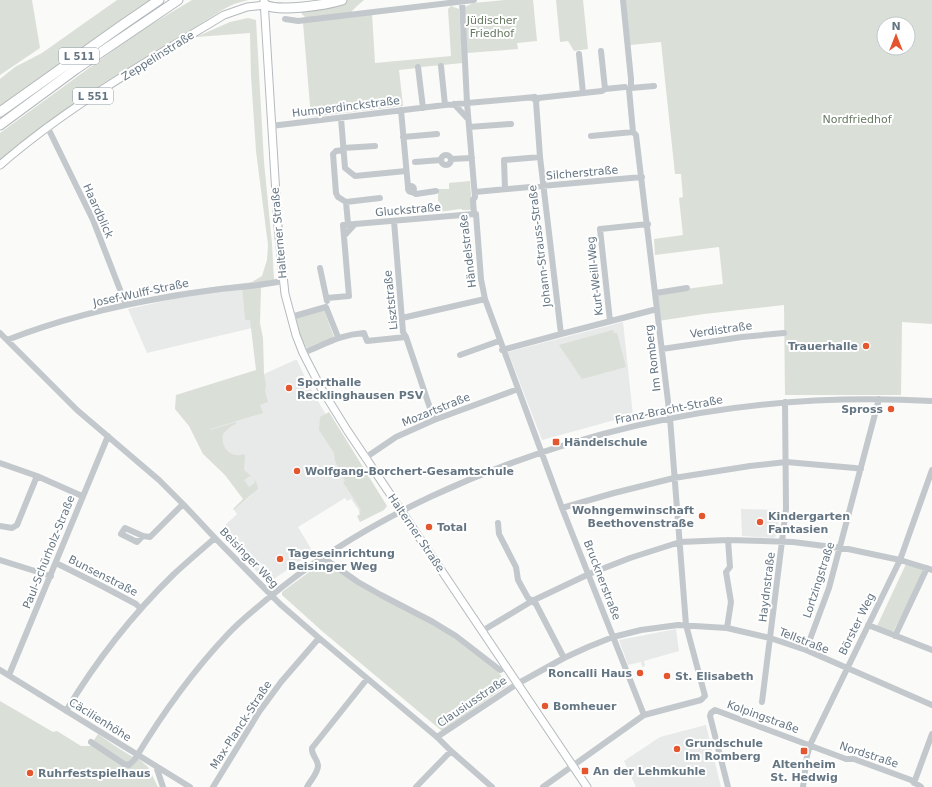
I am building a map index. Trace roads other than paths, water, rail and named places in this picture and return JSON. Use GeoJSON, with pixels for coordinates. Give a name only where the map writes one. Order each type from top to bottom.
{"type":"FeatureCollection","features":[{"type":"Feature","properties":{"kind":"highway","name":"L 511"},"geometry":{"type":"LineString","coordinates":[[0,112],[159,0]]}},
{"type":"Feature","properties":{"kind":"highway","name":"L 511"},"geometry":{"type":"LineString","coordinates":[[0,125],[76,69],[178,0]]}},
{"type":"Feature","properties":{"kind":"highway"},"geometry":{"type":"LineString","coordinates":[[264,3],[306,0]]}},
{"type":"Feature","properties":{"kind":"highway"},"geometry":{"type":"LineString","coordinates":[[264,3],[271,8],[299,7],[333,3],[342,0]]}},
{"type":"Feature","properties":{"kind":"main road","name":"Zeppelinstraße"},"geometry":{"type":"LineString","coordinates":[[0,165],[47,126],[89,98],[224,15],[264,3]]}},
{"type":"Feature","properties":{"kind":"main road","name":"Halterner Straße"},"geometry":{"type":"LineString","coordinates":[[264,3],[282,280],[291,317],[304,353],[328,401],[365,458],[587,787]]}},
{"type":"Feature","properties":{"kind":"street"},"geometry":{"type":"LineString","coordinates":[[285,19],[298,21],[474,0]]}},
{"type":"Feature","properties":{"kind":"street","name":"Im Romberg"},"geometry":{"type":"LineString","coordinates":[[623,0],[631,79],[629,87],[633,132],[636,135],[642,177],[670,418],[686,625],[705,696],[701,700],[644,715]]}},
{"type":"Feature","properties":{"kind":"street","name":"Händelstraße"},"geometry":{"type":"LineString","coordinates":[[462,1],[468,120],[476,197],[473,200],[474,214],[476,214],[484,299],[502,350],[542,452]]}},
{"type":"Feature","properties":{"kind":"street"},"geometry":{"type":"LineString","coordinates":[[601,51],[605,89]]}},
{"type":"Feature","properties":{"kind":"street"},"geometry":{"type":"LineString","coordinates":[[579,54],[583,93]]}},
{"type":"Feature","properties":{"kind":"street"},"geometry":{"type":"LineString","coordinates":[[441,66],[445,105]]}},
{"type":"Feature","properties":{"kind":"street"},"geometry":{"type":"LineString","coordinates":[[418,67],[423,108]]}},
{"type":"Feature","properties":{"kind":"street","name":"Humperdinckstraße"},"geometry":{"type":"LineString","coordinates":[[271,126],[454,104],[536,99],[602,91],[605,89],[654,86]]}},
{"type":"Feature","properties":{"kind":"street","name":"Johann-Strauss-Straße"},"geometry":{"type":"LineString","coordinates":[[536,99],[543,186],[561,334]]}},
{"type":"Feature","properties":{"kind":"street"},"geometry":{"type":"LineString","coordinates":[[454,104],[463,112],[468,120]]}},
{"type":"Feature","properties":{"kind":"street"},"geometry":{"type":"LineString","coordinates":[[401,110],[406,171],[410,189],[416,194],[436,192]]}},
{"type":"Feature","properties":{"kind":"street"},"geometry":{"type":"LineString","coordinates":[[341,118],[345,168]]}},
{"type":"Feature","properties":{"kind":"street"},"geometry":{"type":"LineString","coordinates":[[469,127],[511,124]]}},
{"type":"Feature","properties":{"kind":"street","name":"Haardblick"},"geometry":{"type":"LineString","coordinates":[[47,126],[93,220],[126,306]]}},
{"type":"Feature","properties":{"kind":"street"},"geometry":{"type":"LineString","coordinates":[[591,136],[633,132]]}},
{"type":"Feature","properties":{"kind":"street"},"geometry":{"type":"LineString","coordinates":[[403,137],[437,134]]}},
{"type":"Feature","properties":{"kind":"street"},"geometry":{"type":"LineString","coordinates":[[375,146],[343,149],[334,152],[336,193],[338,197],[346,202],[380,198]]}},
{"type":"Feature","properties":{"kind":"street"},"geometry":{"type":"LineString","coordinates":[[505,189],[504,157],[540,156]]}},
{"type":"Feature","properties":{"kind":"street"},"geometry":{"type":"LineString","coordinates":[[415,162],[441,160],[443,163],[447,164],[450,163],[451,159],[472,158]]}},
{"type":"Feature","properties":{"kind":"street"},"geometry":{"type":"LineString","coordinates":[[334,169],[345,168],[355,176],[406,171]]}},
{"type":"Feature","properties":{"kind":"street","name":"Silcherstraße"},"geometry":{"type":"LineString","coordinates":[[475,192],[642,177]]}},
{"type":"Feature","properties":{"kind":"street"},"geometry":{"type":"LineString","coordinates":[[327,298],[349,296],[344,236],[349,224],[346,202]]}},
{"type":"Feature","properties":{"kind":"street","name":"Gluckstraße"},"geometry":{"type":"LineString","coordinates":[[349,224],[474,214]]}},
{"type":"Feature","properties":{"kind":"street","name":"Lisztstraße"},"geometry":{"type":"LineString","coordinates":[[394,221],[404,332],[434,420]]}},
{"type":"Feature","properties":{"kind":"street"},"geometry":{"type":"LineString","coordinates":[[344,236],[349,224]]}},
{"type":"Feature","properties":{"kind":"street","name":"Kurt-Weill-Weg"},"geometry":{"type":"LineString","coordinates":[[610,321],[600,229],[648,224]]}},
{"type":"Feature","properties":{"kind":"street"},"geometry":{"type":"LineString","coordinates":[[320,268],[327,298],[326,307],[338,337]]}},
{"type":"Feature","properties":{"kind":"street","name":"Josef-Wulff-Straße"},"geometry":{"type":"LineString","coordinates":[[7,340],[35,329],[167,297],[262,285],[282,280]]}},
{"type":"Feature","properties":{"kind":"street"},"geometry":{"type":"LineString","coordinates":[[656,293],[687,288]]}},
{"type":"Feature","properties":{"kind":"street"},"geometry":{"type":"LineString","coordinates":[[402,318],[484,299]]}},
{"type":"Feature","properties":{"kind":"street"},"geometry":{"type":"LineString","coordinates":[[291,317],[326,307]]}},
{"type":"Feature","properties":{"kind":"street"},"geometry":{"type":"LineString","coordinates":[[502,350],[657,309]]}},
{"type":"Feature","properties":{"kind":"street"},"geometry":{"type":"LineString","coordinates":[[304,353],[338,337],[350,334],[364,333],[367,341],[406,337]]}},
{"type":"Feature","properties":{"kind":"street","name":"Verdistraße"},"geometry":{"type":"LineString","coordinates":[[662,349],[736,338],[784,333]]}},
{"type":"Feature","properties":{"kind":"street","name":"Beisinger Weg"},"geometry":{"type":"LineString","coordinates":[[0,334],[77,410],[183,504],[272,595],[318,638],[437,737],[492,787]]}},
{"type":"Feature","properties":{"kind":"street"},"geometry":{"type":"LineString","coordinates":[[460,355],[499,341]]}},
{"type":"Feature","properties":{"kind":"street","name":"Mozartstraße"},"geometry":{"type":"LineString","coordinates":[[365,458],[396,437],[434,420],[518,389]]}},
{"type":"Feature","properties":{"kind":"street","name":"Franz-Bracht-Straße"},"geometry":{"type":"LineString","coordinates":[[138,755],[168,707],[201,665],[228,633],[272,595],[322,557],[360,533],[400,511],[472,478],[542,452],[622,429],[670,418],[724,409],[785,402],[835,399],[932,401]]}},
{"type":"Feature","properties":{"kind":"street","name":"Lortzingstraße"},"geometry":{"type":"LineString","coordinates":[[806,650],[829,588],[879,399]]}},
{"type":"Feature","properties":{"kind":"street","name":"Haydnstraße"},"geometry":{"type":"LineString","coordinates":[[762,702],[786,509],[785,402]]}},
{"type":"Feature","properties":{"kind":"street","name":"Paul-Schürholz-Straße"},"geometry":{"type":"LineString","coordinates":[[9,675],[108,436]]}},
{"type":"Feature","properties":{"kind":"street","name":"Brucknerstraße"},"geometry":{"type":"LineString","coordinates":[[542,452],[562,508],[644,715]]}},
{"type":"Feature","properties":{"kind":"street"},"geometry":{"type":"LineString","coordinates":[[562,508],[674,478],[721,470],[786,462],[860,469]]}},
{"type":"Feature","properties":{"kind":"street"},"geometry":{"type":"LineString","coordinates":[[0,464],[38,476],[82,496]]}},
{"type":"Feature","properties":{"kind":"street","name":"Börster Weg"},"geometry":{"type":"LineString","coordinates":[[803,787],[810,745],[900,560],[932,470]]}},
{"type":"Feature","properties":{"kind":"street"},"geometry":{"type":"LineString","coordinates":[[0,526],[12,528],[17,525],[38,476]]}},
{"type":"Feature","properties":{"kind":"street"},"geometry":{"type":"LineString","coordinates":[[142,536],[150,537],[183,504]]}},
{"type":"Feature","properties":{"kind":"street"},"geometry":{"type":"LineString","coordinates":[[498,523],[499,534],[516,567],[518,580],[528,598],[536,604],[564,658]]}},
{"type":"Feature","properties":{"kind":"street"},"geometry":{"type":"LineString","coordinates":[[66,710],[80,687],[110,646],[141,609],[174,574],[215,538]]}},
{"type":"Feature","properties":{"kind":"street"},"geometry":{"type":"LineString","coordinates":[[727,628],[731,602],[726,572],[730,567],[728,540]]}},
{"type":"Feature","properties":{"kind":"street"},"geometry":{"type":"LineString","coordinates":[[482,630],[532,601],[589,574],[630,558],[680,542],[728,540],[793,542],[840,548],[900,560],[930,569],[895,636]]}},
{"type":"Feature","properties":{"kind":"street"},"geometry":{"type":"LineString","coordinates":[[322,557],[358,582],[456,636],[500,670],[506,667]]}},
{"type":"Feature","properties":{"kind":"street"},"geometry":{"type":"LineString","coordinates":[[0,560],[51,576]]}},
{"type":"Feature","properties":{"kind":"street","name":"Bunsenstraße"},"geometry":{"type":"LineString","coordinates":[[56,563],[129,600],[141,609]]}},
{"type":"Feature","properties":{"kind":"street","name":"Tellstraße"},"geometry":{"type":"LineString","coordinates":[[613,637],[641,630],[686,625],[727,628],[770,638],[806,650],[846,669],[932,705]]}},
{"type":"Feature","properties":{"kind":"street"},"geometry":{"type":"LineString","coordinates":[[868,625],[932,650]]}},
{"type":"Feature","properties":{"kind":"street","name":"Clausiusstraße"},"geometry":{"type":"LineString","coordinates":[[437,737],[517,684],[564,658],[613,637]]}},
{"type":"Feature","properties":{"kind":"street","name":"Max-Planck-Straße"},"geometry":{"type":"LineString","coordinates":[[213,787],[259,712],[276,688],[318,638]]}},
{"type":"Feature","properties":{"kind":"street","name":"Cäcilienhöhe"},"geometry":{"type":"LineString","coordinates":[[0,670],[190,787]]}},
{"type":"Feature","properties":{"kind":"street"},"geometry":{"type":"LineString","coordinates":[[307,787],[318,769],[318,764],[312,752],[312,748],[367,678]]}},
{"type":"Feature","properties":{"kind":"street","name":"Kolpingstraße"},"geometry":{"type":"LineString","coordinates":[[728,787],[710,716],[713,711],[717,710],[810,745]]}},
{"type":"Feature","properties":{"kind":"street"},"geometry":{"type":"LineString","coordinates":[[543,787],[644,715]]}},
{"type":"Feature","properties":{"kind":"street"},"geometry":{"type":"LineString","coordinates":[[914,783],[932,734]]}},
{"type":"Feature","properties":{"kind":"street"},"geometry":{"type":"LineString","coordinates":[[91,742],[124,764],[129,765],[138,755]]}},
{"type":"Feature","properties":{"kind":"street","name":"Nordstraße"},"geometry":{"type":"LineString","coordinates":[[810,745],[846,759],[854,759],[890,772],[911,780],[921,787]]}},
{"type":"Feature","properties":{"kind":"street"},"geometry":{"type":"LineString","coordinates":[[416,787],[451,751]]}},
{"type":"Feature","properties":{"kind":"street"},"geometry":{"type":"LineString","coordinates":[[156,766],[163,787]]}},
{"type":"Feature","properties":{"kind":"place","name":"Trauerhalle"},"geometry":{"type":"Point","coordinates":[866,346]}},
{"type":"Feature","properties":{"kind":"place","name":"Sporthalle Recklinghausen PSV"},"geometry":{"type":"Point","coordinates":[289,388]}},
{"type":"Feature","properties":{"kind":"place","name":"Spross"},"geometry":{"type":"Point","coordinates":[891,409]}},
{"type":"Feature","properties":{"kind":"place","name":"Händelschule"},"geometry":{"type":"Point","coordinates":[556,442]}},
{"type":"Feature","properties":{"kind":"place","name":"Wolfgang-Borchert-Gesamtschule"},"geometry":{"type":"Point","coordinates":[297,471]}},
{"type":"Feature","properties":{"kind":"place","name":"Wohngemwinschaft Beethovenstraße"},"geometry":{"type":"Point","coordinates":[702,516]}},
{"type":"Feature","properties":{"kind":"place","name":"Kindergarten Fantasien"},"geometry":{"type":"Point","coordinates":[760,522]}},
{"type":"Feature","properties":{"kind":"place","name":"Total"},"geometry":{"type":"Point","coordinates":[429,527]}},
{"type":"Feature","properties":{"kind":"place","name":"Tageseinrichtung Beisinger Weg"},"geometry":{"type":"Point","coordinates":[280,559]}},
{"type":"Feature","properties":{"kind":"place","name":"Roncalli Haus"},"geometry":{"type":"Point","coordinates":[640,673]}},
{"type":"Feature","properties":{"kind":"place","name":"St. Elisabeth"},"geometry":{"type":"Point","coordinates":[667,676]}},
{"type":"Feature","properties":{"kind":"place","name":"Bomheuer"},"geometry":{"type":"Point","coordinates":[545,706]}},
{"type":"Feature","properties":{"kind":"place","name":"Grundschule Im Romberg"},"geometry":{"type":"Point","coordinates":[677,749]}},
{"type":"Feature","properties":{"kind":"place","name":"Altenheim St. Hedwig"},"geometry":{"type":"Point","coordinates":[804,751]}},
{"type":"Feature","properties":{"kind":"place","name":"An der Lehmkuhle"},"geometry":{"type":"Point","coordinates":[585,771]}},
{"type":"Feature","properties":{"kind":"place","name":"Ruhrfestspielhaus"},"geometry":{"type":"Point","coordinates":[30,773]}},
{"type":"Feature","properties":{"kind":"park label","name":"Jüdischer Friedhof"},"geometry":{"type":"Point","coordinates":[492,26]}},
{"type":"Feature","properties":{"kind":"park label","name":"Nordfriedhof"},"geometry":{"type":"Point","coordinates":[857,119]}}]}
